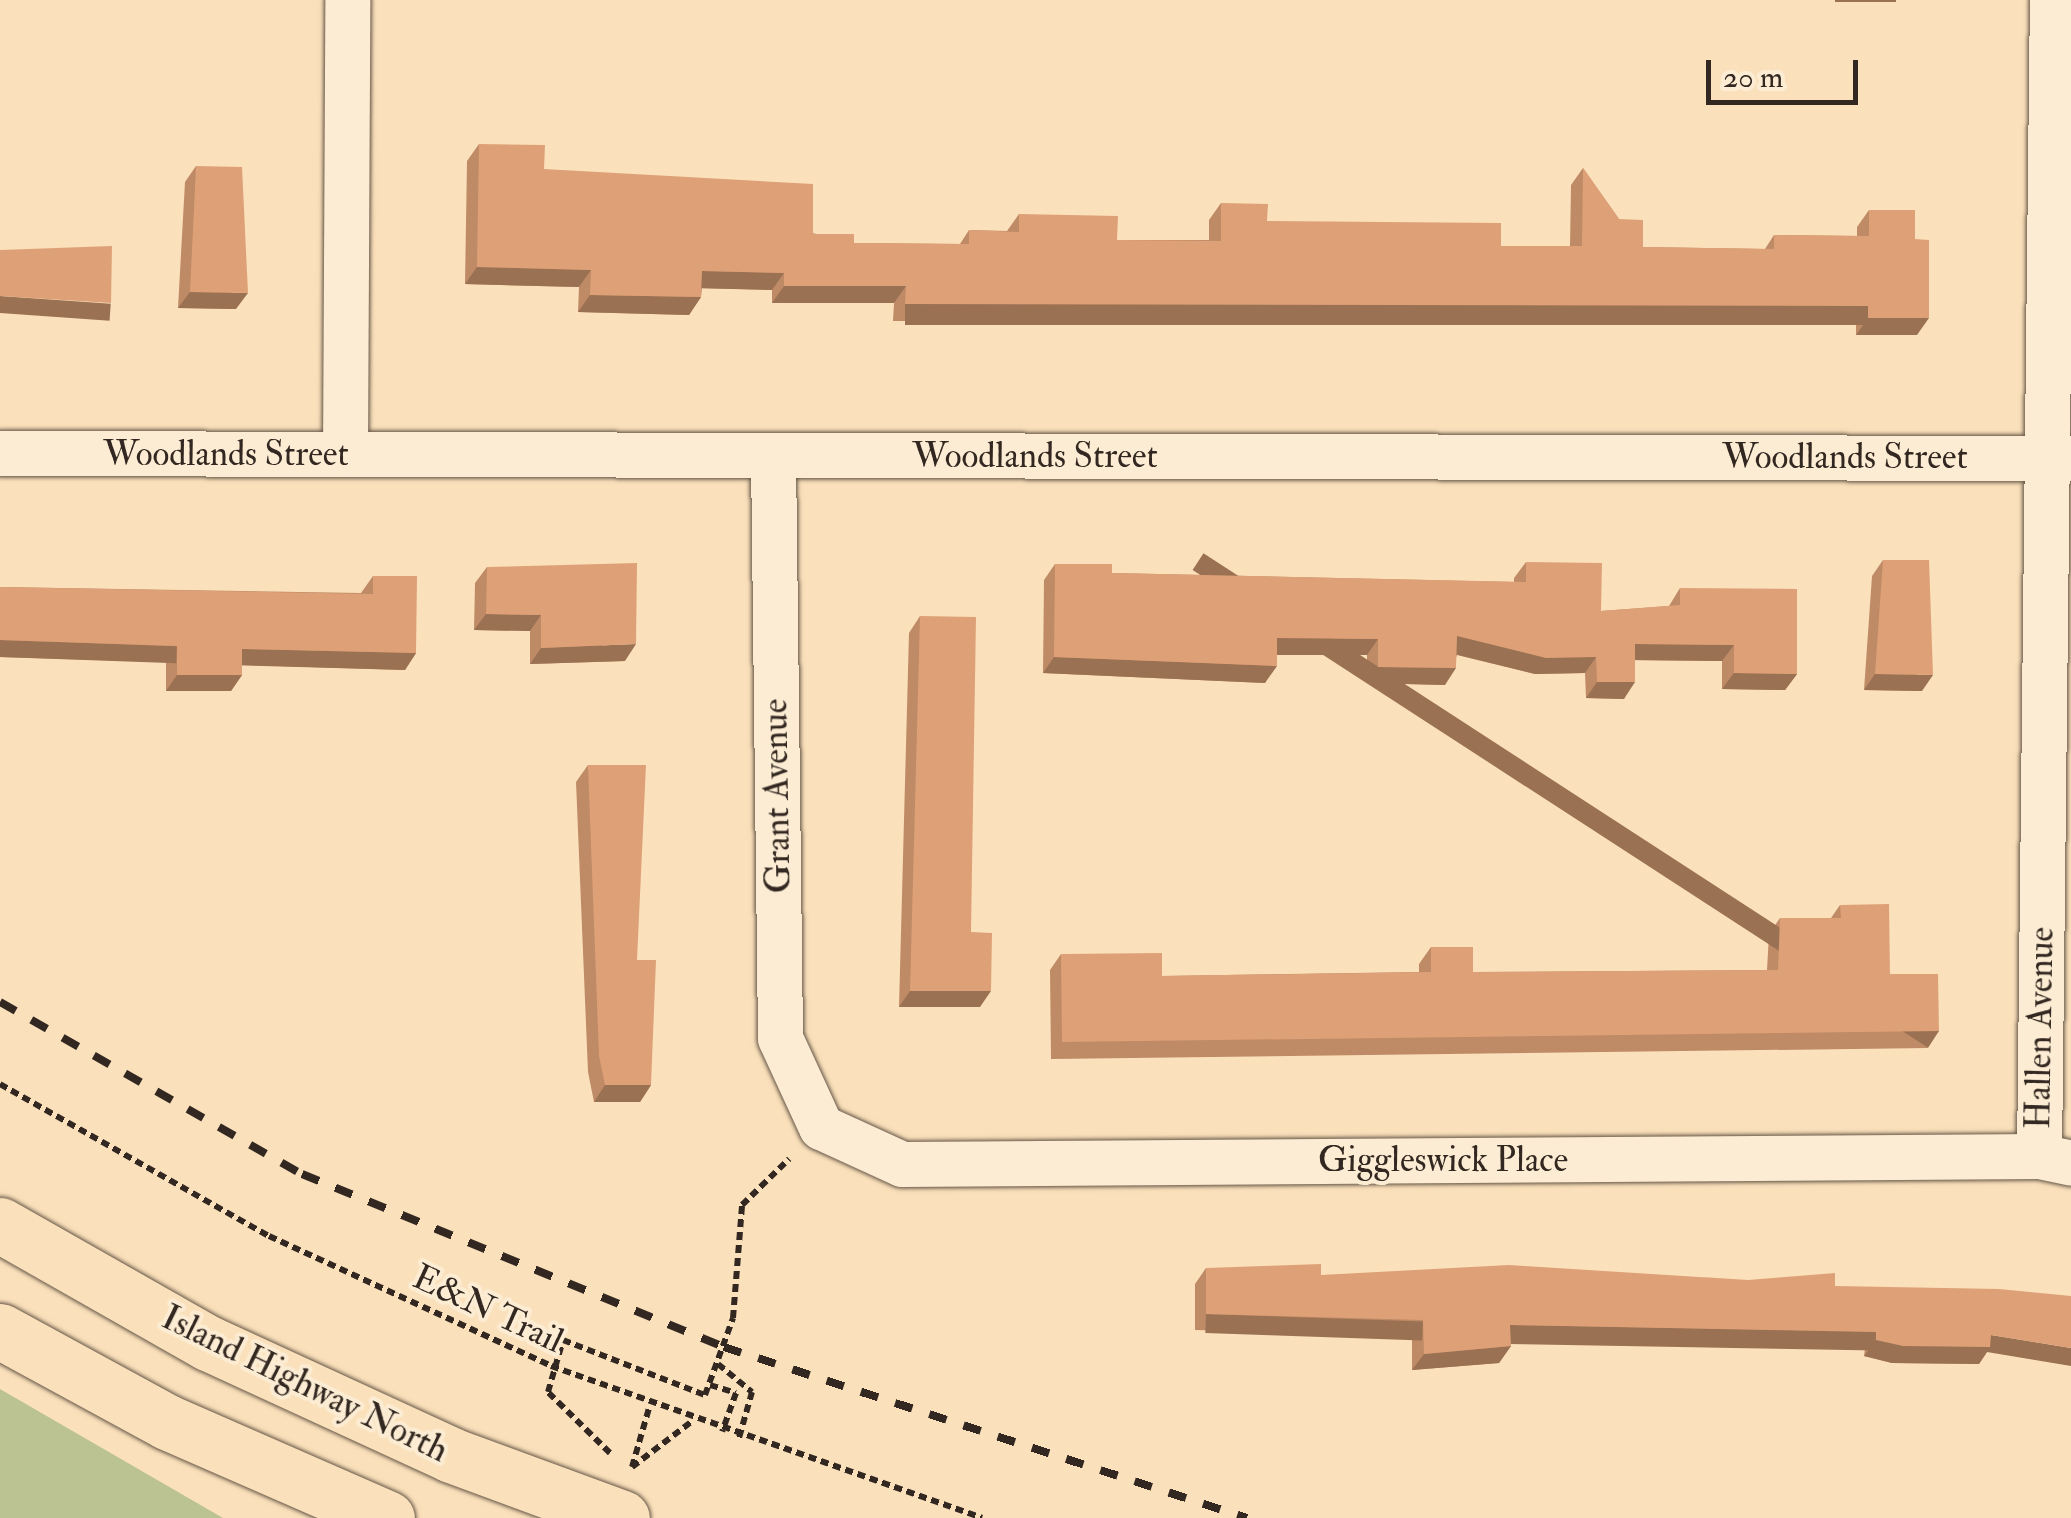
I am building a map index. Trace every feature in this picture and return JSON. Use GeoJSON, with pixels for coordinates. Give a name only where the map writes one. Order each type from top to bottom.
{"type":"FeatureCollection","features":[{"type":"Feature","properties":{"kind":"main road","name":"Island Highway North"},"geometry":{"type":"LineString","coordinates":[[0,1225],[208,1342],[451,1455],[627,1493]]}},
{"type":"Feature","properties":{"kind":"main road"},"geometry":{"type":"LineString","coordinates":[[0,1332],[267,1468],[387,1518]]}},
{"type":"Feature","properties":{"kind":"main road"},"geometry":{"type":"LineString","coordinates":[[267,1468],[306,1518]]}},
{"type":"Feature","properties":{"kind":"street"},"geometry":{"type":"LineString","coordinates":[[344,454],[348,0]]}},
{"type":"Feature","properties":{"kind":"street","name":"Hallen Avenue"},"geometry":{"type":"LineString","coordinates":[[2052,0],[2059,458],[2055,1159]]}},
{"type":"Feature","properties":{"kind":"street","name":"Woodlands Street"},"geometry":{"type":"LineString","coordinates":[[0,453],[2059,458]]}},
{"type":"Feature","properties":{"kind":"street","name":"Grant Avenue"},"geometry":{"type":"LineString","coordinates":[[773,455],[780,1038],[821,1126]]}},
{"type":"Feature","properties":{"kind":"street","name":"Giggleswick Place"},"geometry":{"type":"LineString","coordinates":[[821,1126],[902,1164],[2055,1159]]}},
{"type":"Feature","properties":{"kind":"path","name":"E&N Trail"},"geometry":{"type":"LineString","coordinates":[[0,1084],[270,1236],[551,1366],[649,1408],[982,1518]]}},
{"type":"Feature","properties":{"kind":"path"},"geometry":{"type":"LineString","coordinates":[[627,1493],[548,1392],[551,1366],[563,1340],[706,1395],[739,1285],[742,1206],[821,1126]]}},
{"type":"Feature","properties":{"kind":"path"},"geometry":{"type":"LineString","coordinates":[[718,1364],[752,1392],[739,1438]]}},
{"type":"Feature","properties":{"kind":"path"},"geometry":{"type":"LineString","coordinates":[[710,1385],[736,1393],[722,1432]]}},
{"type":"Feature","properties":{"kind":"path"},"geometry":{"type":"LineString","coordinates":[[627,1493],[649,1408]]}},
{"type":"Feature","properties":{"kind":"path"},"geometry":{"type":"LineString","coordinates":[[627,1493],[692,1422]]}},
{"type":"Feature","properties":{"kind":"green space"},"geometry":{"type":"Polygon","coordinates":[[[0,1389],[223,1518],[0,1518],[0,1389]]]}},
{"type":"Feature","properties":{"kind":"building"},"geometry":{"type":"Polygon","coordinates":[[[479,144],[545,145],[544,169],[813,184],[813,234],[854,234],[854,243],[969,244],[969,230],[1019,232],[1019,214],[1118,216],[1117,240],[1221,241],[1221,203],[1268,204],[1267,221],[1501,223],[1501,246],[1582,246],[1583,168],[1619,219],[1643,220],[1643,247],[1774,249],[1774,235],[1869,236],[1869,210],[1915,210],[1915,239],[1929,240],[1929,318],[1868,318],[1868,306],[905,304],[906,286],[784,286],[784,273],[702,271],[701,297],[590,295],[591,270],[477,267],[479,144]]]}},
{"type":"Feature","properties":{"kind":"building"},"geometry":{"type":"Polygon","coordinates":[[[196,166],[242,167],[248,293],[190,292],[196,166]]]}},
{"type":"Feature","properties":{"kind":"building"},"geometry":{"type":"Polygon","coordinates":[[[112,246],[111,303],[0,296],[0,250],[112,246]]]}},
{"type":"Feature","properties":{"kind":"building"},"geometry":{"type":"Polygon","coordinates":[[[1883,560],[1929,560],[1933,675],[1875,674],[1883,560]]]}},
{"type":"Feature","properties":{"kind":"building"},"geometry":{"type":"Polygon","coordinates":[[[1526,562],[1602,563],[1601,611],[1680,605],[1680,588],[1797,589],[1797,674],[1734,673],[1734,645],[1635,644],[1635,682],[1597,682],[1596,657],[1546,658],[1457,636],[1456,668],[1378,667],[1378,639],[1277,638],[1277,666],[1054,657],[1055,564],[1112,564],[1112,573],[1526,582],[1526,562]]]}},
{"type":"Feature","properties":{"kind":"building"},"geometry":{"type":"Polygon","coordinates":[[[637,563],[636,644],[541,648],[541,615],[486,614],[487,567],[637,563]]]}},
{"type":"Feature","properties":{"kind":"building"},"geometry":{"type":"Polygon","coordinates":[[[373,576],[417,576],[416,653],[242,649],[242,675],[177,675],[177,646],[0,640],[0,587],[373,594],[373,576]]]}},
{"type":"Feature","properties":{"kind":"building"},"geometry":{"type":"Polygon","coordinates":[[[920,616],[976,617],[971,932],[992,933],[991,991],[910,991],[920,616]]]}},
{"type":"Feature","properties":{"kind":"building"},"geometry":{"type":"Polygon","coordinates":[[[588,765],[646,765],[637,960],[656,960],[651,1085],[605,1085],[599,1056],[588,765]]]}},
{"type":"Feature","properties":{"kind":"building"},"geometry":{"type":"Polygon","coordinates":[[[1889,904],[1890,974],[1938,974],[1939,1031],[1062,1042],[1061,954],[1162,953],[1162,976],[1431,972],[1431,947],[1473,947],[1473,972],[1778,970],[1780,918],[1841,918],[1840,905],[1889,904]]]}},
{"type":"Feature","properties":{"kind":"building"},"geometry":{"type":"Polygon","coordinates":[[[1321,1264],[1321,1275],[1509,1265],[1748,1280],[1835,1273],[1835,1286],[1999,1289],[2071,1296],[2071,1348],[1991,1335],[1990,1347],[1903,1346],[1876,1340],[1876,1332],[1510,1325],[1511,1346],[1424,1354],[1423,1320],[1206,1314],[1206,1268],[1321,1264]]]}},
{"type":"Feature","properties":{"kind":"railway"},"geometry":{"type":"LineString","coordinates":[[0,1002],[302,1174],[724,1347],[1247,1518]]}}]}
